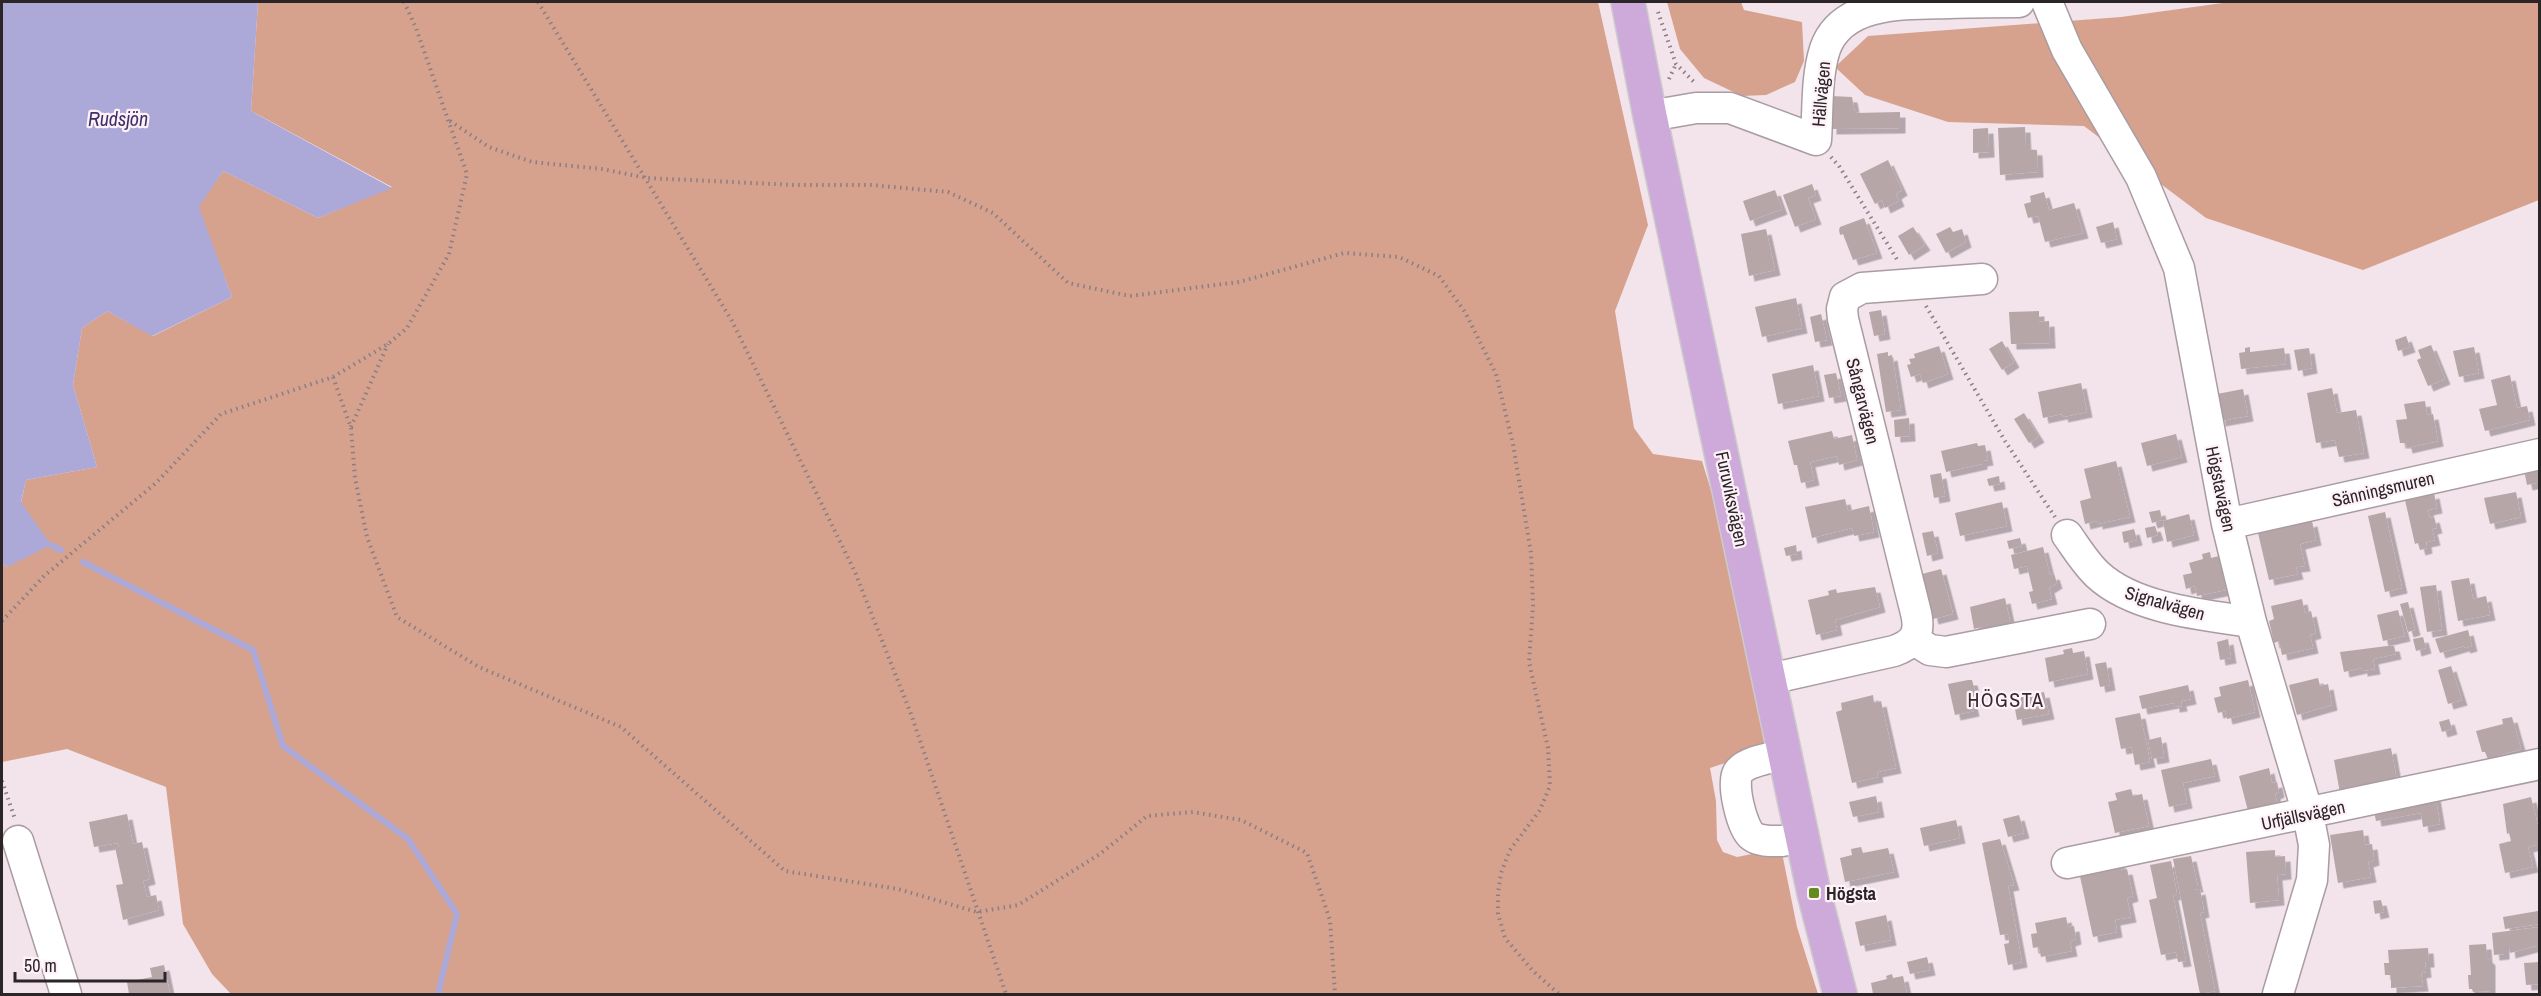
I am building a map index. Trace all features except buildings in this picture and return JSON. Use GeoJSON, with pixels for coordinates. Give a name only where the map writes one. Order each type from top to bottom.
{"type":"FeatureCollection","features":[{"type":"Feature","properties":{"kind":"main road","name":"Furuviksvägen"},"geometry":{"type":"LineString","coordinates":[[1628,2],[1814,893],[1840,994]]}},
{"type":"Feature","properties":{"kind":"street","name":"Hällvägen"},"geometry":{"type":"LineString","coordinates":[[1650,116],[1696,108],[1730,108],[1816,140],[1821,69],[1826,48],[1833,35],[1850,18],[1877,7],[1906,4],[2019,2]]}},
{"type":"Feature","properties":{"kind":"street","name":"Högstavägen"},"geometry":{"type":"LineString","coordinates":[[2047,2],[2067,50],[2141,177],[2179,268],[2227,524],[2251,622],[2308,814],[2314,845],[2312,880],[2278,994]]}},
{"type":"Feature","properties":{"kind":"street","name":"Sångarvägen"},"geometry":{"type":"LineString","coordinates":[[1914,640],[1918,630],[1916,613],[1842,313],[1845,297],[1862,288],[1982,279]]}},
{"type":"Feature","properties":{"kind":"street","name":"Sänningsmuren"},"geometry":{"type":"LineString","coordinates":[[2227,524],[2540,454]]}},
{"type":"Feature","properties":{"kind":"street","name":"Signalvägen"},"geometry":{"type":"LineString","coordinates":[[2067,535],[2091,568],[2118,590],[2172,608],[2251,622]]}},
{"type":"Feature","properties":{"kind":"street"},"geometry":{"type":"LineString","coordinates":[[1770,679],[1894,651],[1914,640],[1930,650],[1946,652],[2090,624]]}},
{"type":"Feature","properties":{"kind":"street"},"geometry":{"type":"LineString","coordinates":[[1783,841],[1757,839],[1749,834],[1744,827],[1734,783],[1740,770],[1748,765],[1786,754]]}},
{"type":"Feature","properties":{"kind":"street","name":"Urfjällsvägen"},"geometry":{"type":"LineString","coordinates":[[2067,863],[2540,764]]}},
{"type":"Feature","properties":{"kind":"street"},"geometry":{"type":"LineString","coordinates":[[18,841],[66,994]]}},
{"type":"Feature","properties":{"kind":"path"},"geometry":{"type":"LineString","coordinates":[[2,621],[44,576],[156,483],[221,414],[333,377],[388,344],[407,328],[449,254],[467,174],[450,121],[404,2]]}},
{"type":"Feature","properties":{"kind":"path"},"geometry":{"type":"LineString","coordinates":[[538,2],[648,178],[732,321],[855,572],[911,714],[1006,994]]}},
{"type":"Feature","properties":{"kind":"path"},"geometry":{"type":"LineString","coordinates":[[1655,2],[1676,64],[1697,84]]}},
{"type":"Feature","properties":{"kind":"path"},"geometry":{"type":"LineString","coordinates":[[450,121],[489,147],[532,162],[602,169],[648,178],[795,185],[871,185],[948,192],[993,213],[1068,283],[1130,296],[1239,282],[1344,253],[1399,257],[1439,276],[1465,312],[1496,374],[1513,444],[1531,553],[1533,606],[1528,662],[1548,748],[1550,786],[1540,810],[1510,850],[1501,873],[1498,914],[1505,938],[1532,970],[1559,994]]}},
{"type":"Feature","properties":{"kind":"path"},"geometry":{"type":"LineString","coordinates":[[1816,140],[1839,166],[2006,441],[2067,535]]}},
{"type":"Feature","properties":{"kind":"path"},"geometry":{"type":"LineString","coordinates":[[351,428],[388,344]]}},
{"type":"Feature","properties":{"kind":"path"},"geometry":{"type":"LineString","coordinates":[[333,377],[351,428],[355,478],[367,537],[398,617],[479,667],[535,693],[621,727],[785,871],[898,889],[977,912],[1018,905],[1100,854],[1147,816],[1193,812],[1241,820],[1307,853],[1330,920],[1335,994]]}},
{"type":"Feature","properties":{"kind":"path"},"geometry":{"type":"LineString","coordinates":[[2,781],[18,830],[18,841]]}},
{"type":"Feature","properties":{"kind":"shaded area"},"geometry":{"type":"Polygon","coordinates":[[[258,2],[1598,2],[1648,225],[1615,311],[1634,428],[1653,454],[1702,461],[1729,549],[1771,748],[1710,768],[1716,801],[1717,840],[1723,852],[1737,857],[1781,848],[1797,927],[1818,994],[231,994],[212,974],[183,924],[166,787],[67,749],[2,762],[2,563],[7,567],[26,480],[97,467],[73,385],[82,328],[107,311],[153,336],[232,297],[198,207],[223,171],[318,218],[392,187],[251,111],[258,2]]]}},
{"type":"Feature","properties":{"kind":"shaded area"},"geometry":{"type":"Polygon","coordinates":[[[1667,2],[1741,2],[1744,10],[1802,22],[1804,61],[1795,82],[1766,95],[1742,96],[1704,78],[1680,49],[1667,2]]]}},
{"type":"Feature","properties":{"kind":"shaded area"},"geometry":{"type":"Polygon","coordinates":[[[2230,2],[2539,2],[2539,200],[2363,270],[2206,218],[2084,126],[1948,122],[1865,95],[1835,67],[1868,36],[2121,17],[2230,2]]]}},
{"type":"Feature","properties":{"kind":"water","name":"Rudsjön"},"geometry":{"type":"Polygon","coordinates":[[[2,2],[258,2],[251,111],[392,188],[318,218],[223,171],[199,207],[232,297],[152,336],[107,311],[82,328],[73,385],[97,467],[26,480],[21,502],[51,545],[7,567],[2,563],[2,2]]]}},
{"type":"Feature","properties":{"kind":"waterway"},"geometry":{"type":"LineString","coordinates":[[51,545],[61,550]]}},
{"type":"Feature","properties":{"kind":"waterway"},"geometry":{"type":"LineString","coordinates":[[83,562],[253,650],[283,746],[408,839],[457,914],[438,994]]}},
{"type":"Feature","properties":{"kind":"place","name":"Högsta"},"geometry":{"type":"Point","coordinates":[1814,893]}},
{"type":"Feature","properties":{"kind":"district","name":"HÖGSTA"},"geometry":{"type":"Point","coordinates":[2006,699]}}]}
